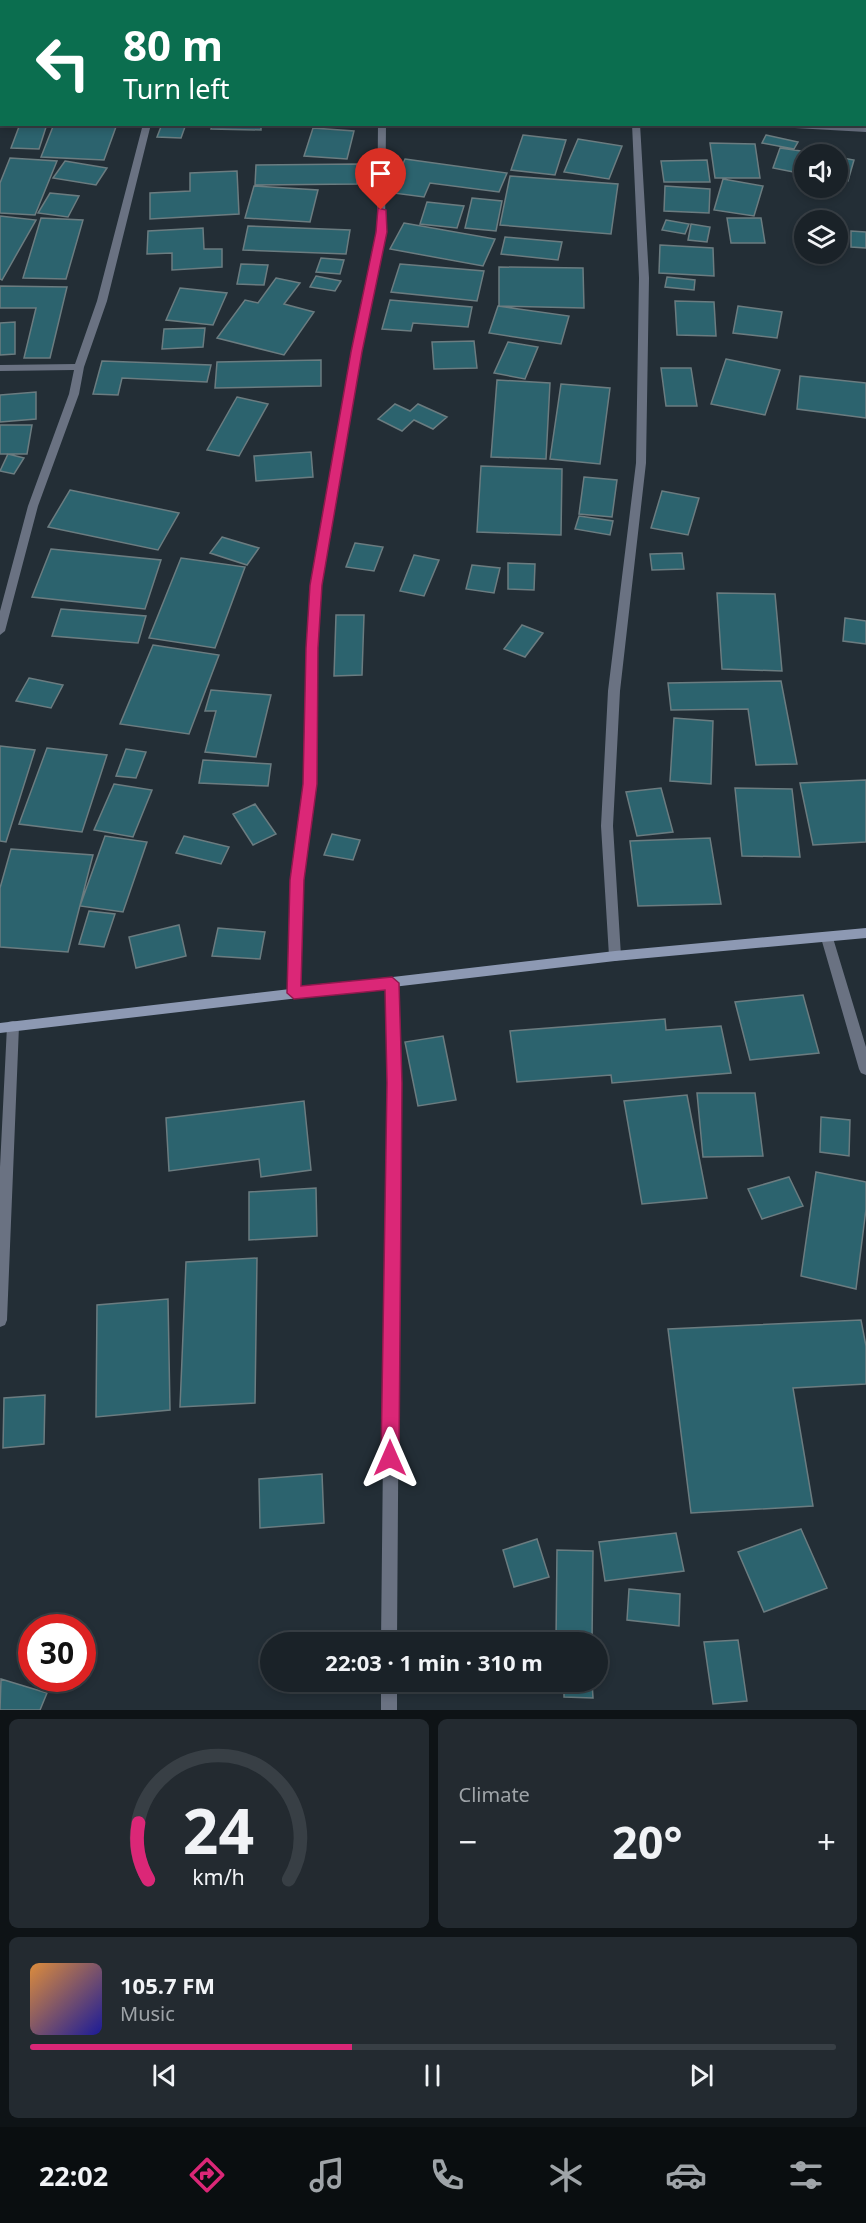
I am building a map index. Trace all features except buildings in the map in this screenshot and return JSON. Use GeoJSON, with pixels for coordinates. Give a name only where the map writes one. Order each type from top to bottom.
{"type":"FeatureCollection","features":[{"type":"Feature","properties":{"kind":"main road"},"geometry":{"type":"LineString","coordinates":[[7,1027],[615,956],[866,933]]}},
{"type":"Feature","properties":{"kind":"street"},"geometry":{"type":"LineString","coordinates":[[0,631],[33,506],[74,394],[79,367],[102,301],[146,126]]}},
{"type":"Feature","properties":{"kind":"street"},"geometry":{"type":"LineString","coordinates":[[294,993],[297,880],[310,784],[312,648],[316,585],[357,352],[381,232],[382,126]]}},
{"type":"Feature","properties":{"kind":"street"},"geometry":{"type":"LineString","coordinates":[[615,956],[607,826],[614,691],[641,464],[644,278],[636,126]]}},
{"type":"Feature","properties":{"kind":"street"},"geometry":{"type":"LineString","coordinates":[[813,126],[866,129]]}},
{"type":"Feature","properties":{"kind":"street"},"geometry":{"type":"LineString","coordinates":[[0,368],[79,367]]}},
{"type":"Feature","properties":{"kind":"street"},"geometry":{"type":"LineString","coordinates":[[827,938],[866,1069]]}},
{"type":"Feature","properties":{"kind":"street"},"geometry":{"type":"LineString","coordinates":[[389,1632],[394,1083],[392,983]]}},
{"type":"Feature","properties":{"kind":"street"},"geometry":{"type":"LineString","coordinates":[[0,1320],[7,1027]]}},
{"type":"Feature","properties":{"kind":"street"},"geometry":{"type":"LineString","coordinates":[[389,1692],[389,1710]]}},
{"type":"Feature","properties":{"kind":"route"},"geometry":{"type":"LineString","coordinates":[[381,210],[381,232],[357,352],[316,585],[312,648],[310,784],[297,880],[294,993],[392,983],[394,1083],[390,1458]]}}]}
